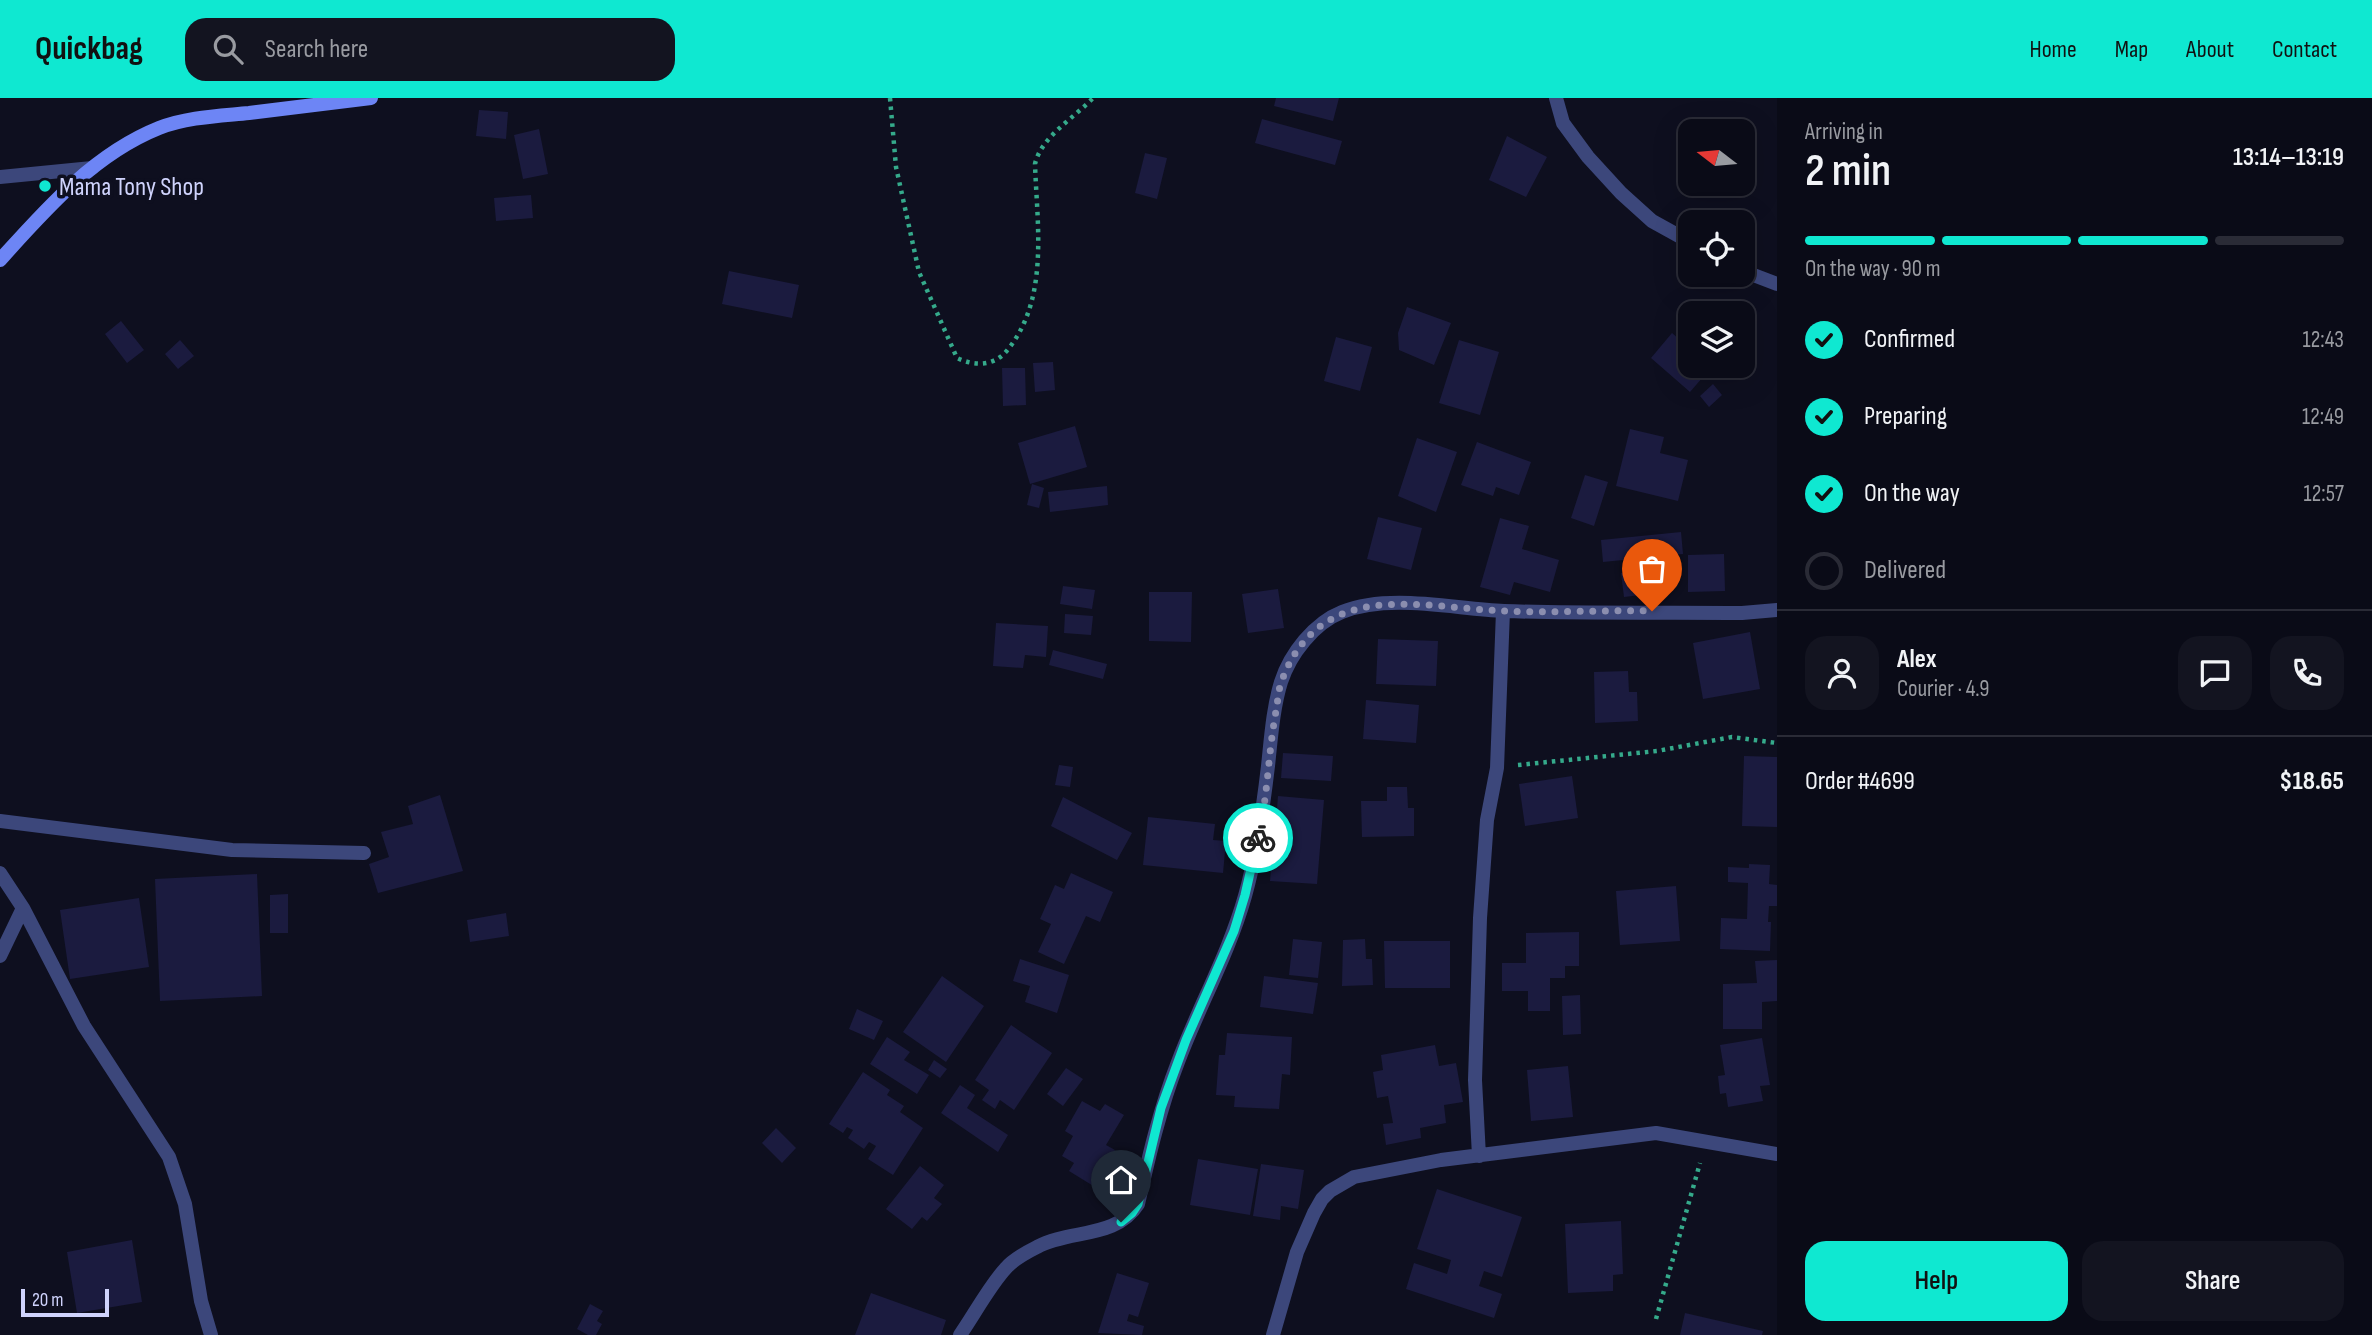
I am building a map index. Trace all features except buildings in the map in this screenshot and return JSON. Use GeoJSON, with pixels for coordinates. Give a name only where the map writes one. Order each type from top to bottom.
{"type":"FeatureCollection","features":[{"type":"Feature","properties":{"kind":"street"},"geometry":{"type":"LineString","coordinates":[[0,260],[36,220],[92,168],[121,147],[161,127],[197,118],[290,103],[371,98]]}},
{"type":"Feature","properties":{"kind":"street"},"geometry":{"type":"LineString","coordinates":[[1556,98],[1563,123],[1588,157],[1621,193],[1652,221],[1678,235]]}},
{"type":"Feature","properties":{"kind":"street"},"geometry":{"type":"LineString","coordinates":[[0,177],[92,168]]}},
{"type":"Feature","properties":{"kind":"street"},"geometry":{"type":"LineString","coordinates":[[1755,276],[1777,284]]}},
{"type":"Feature","properties":{"kind":"street"},"geometry":{"type":"LineString","coordinates":[[960,1335],[1006,1267],[1037,1246],[1058,1238],[1102,1230],[1121,1222],[1138,1204],[1161,1108],[1183,1049],[1234,931],[1245,895],[1260,831],[1273,727],[1282,681],[1297,652],[1318,626],[1342,612],[1370,606],[1430,604],[1503,611],[1742,614],[1777,610]]}},
{"type":"Feature","properties":{"kind":"street"},"geometry":{"type":"LineString","coordinates":[[1479,1156],[1475,1080],[1480,918],[1487,820],[1497,768],[1503,611]]}},
{"type":"Feature","properties":{"kind":"street"},"geometry":{"type":"LineString","coordinates":[[0,821],[232,850],[364,853]]}},
{"type":"Feature","properties":{"kind":"street"},"geometry":{"type":"LineString","coordinates":[[0,873],[23,908],[84,1026],[169,1157],[186,1204],[201,1301],[211,1335]]}},
{"type":"Feature","properties":{"kind":"street"},"geometry":{"type":"LineString","coordinates":[[0,956],[23,908]]}},
{"type":"Feature","properties":{"kind":"street"},"geometry":{"type":"LineString","coordinates":[[1273,1335],[1297,1252],[1314,1213],[1322,1199],[1354,1177],[1389,1169],[1656,1133],[1777,1154]]}},
{"type":"Feature","properties":{"kind":"path"},"geometry":{"type":"LineString","coordinates":[[890,98],[896,167],[919,272],[957,358],[970,365],[984,365],[1003,357],[1017,338],[1032,303],[1038,260],[1035,164],[1037,153],[1058,129],[1075,117],[1093,98]]}},
{"type":"Feature","properties":{"kind":"path"},"geometry":{"type":"LineString","coordinates":[[1497,768],[1657,751],[1732,737],[1777,743]]}},
{"type":"Feature","properties":{"kind":"path"},"geometry":{"type":"LineString","coordinates":[[1656,1319],[1706,1142]]}},
{"type":"Feature","properties":{"kind":"way so far"},"geometry":{"type":"LineString","coordinates":[[1258,838],[1282,681],[1297,652],[1318,626],[1342,612],[1370,606],[1430,604],[1503,611],[1652,611]]}},
{"type":"Feature","properties":{"kind":"place","name":"Mama Tony Shop"},"geometry":{"type":"Point","coordinates":[45,186]}},
{"type":"Feature","properties":{"kind":"route"},"geometry":{"type":"LineString","coordinates":[[1121,1222],[1138,1204],[1161,1108],[1186,1040],[1234,931],[1258,838]]}}]}
